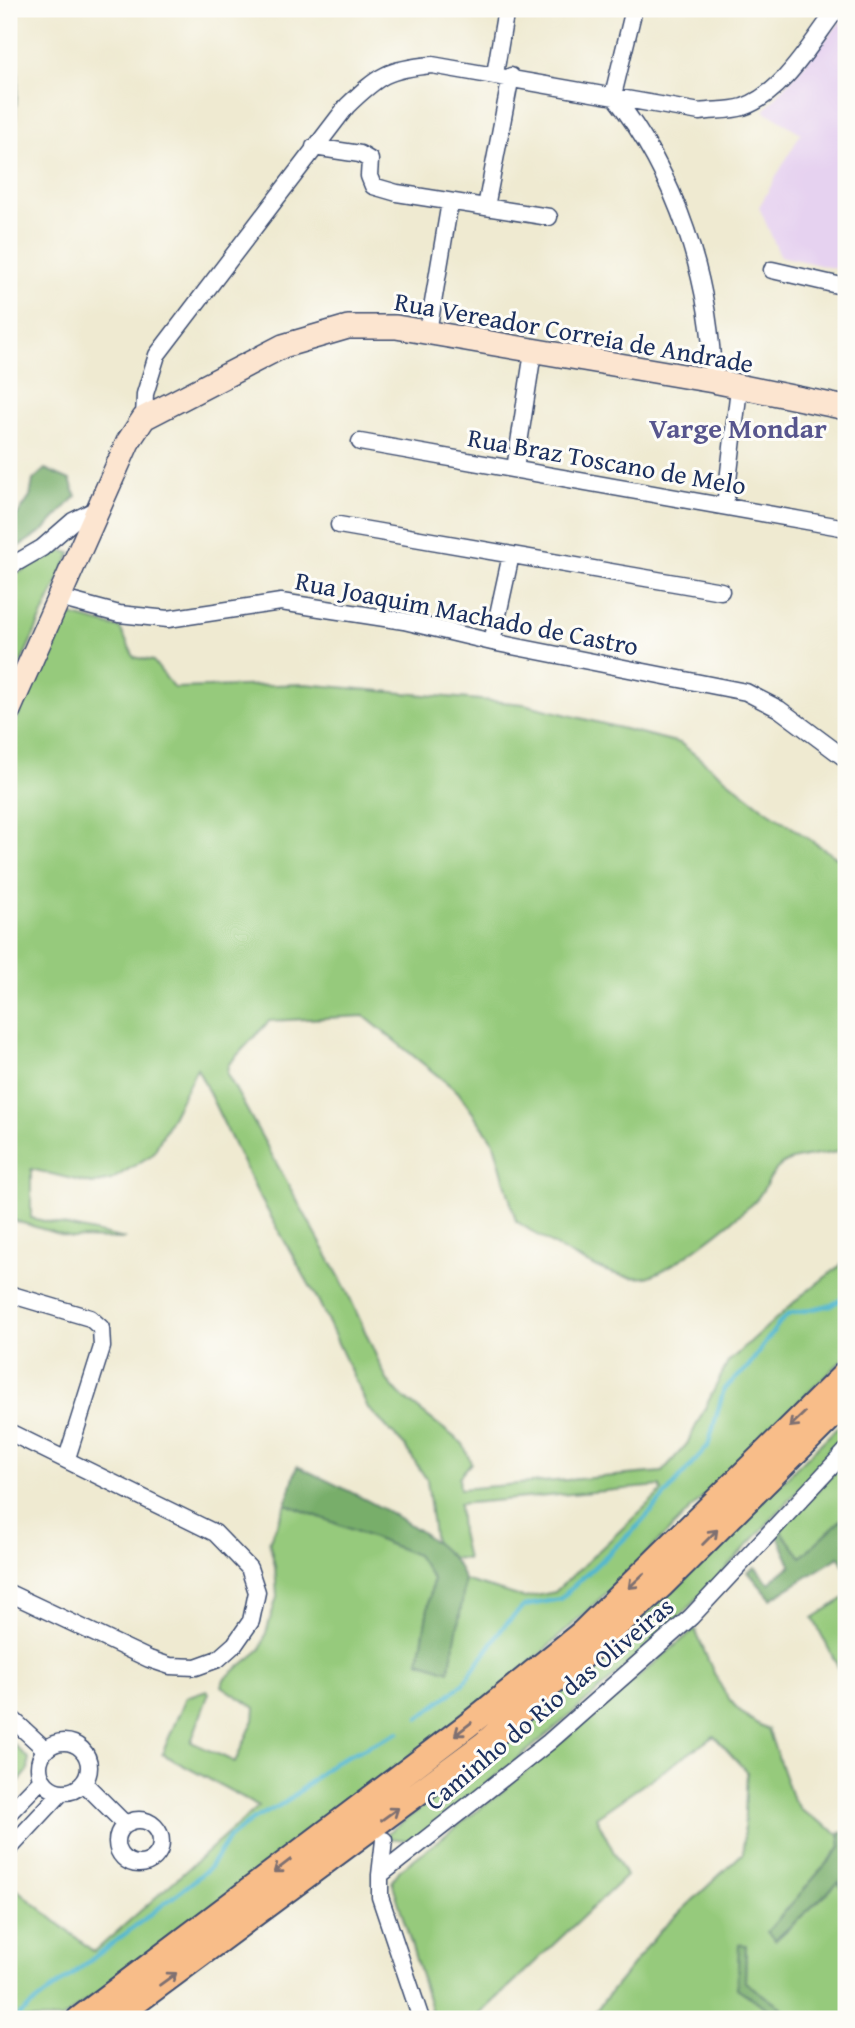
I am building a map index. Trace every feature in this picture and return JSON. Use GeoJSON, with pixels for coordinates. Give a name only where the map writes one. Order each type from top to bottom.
{"type":"FeatureCollection","features":[{"type":"Feature","properties":{"kind":"main road"},"geometry":{"type":"LineString","coordinates":[[79,2019],[457,1733],[582,1633],[846,1373]]}},
{"type":"Feature","properties":{"kind":"main road"},"geometry":{"type":"LineString","coordinates":[[113,2019],[484,1744],[662,1585],[846,1402]]}},
{"type":"Feature","properties":{"kind":"street"},"geometry":{"type":"LineString","coordinates":[[486,207],[503,75],[506,9]]}},
{"type":"Feature","properties":{"kind":"street"},"geometry":{"type":"LineString","coordinates":[[634,9],[613,95],[653,157],[691,244],[712,334],[713,381]]}},
{"type":"Feature","properties":{"kind":"street"},"geometry":{"type":"LineString","coordinates":[[9,710],[128,442],[144,418],[145,394],[157,355],[314,147],[347,106],[377,77],[404,67],[432,65],[503,75],[700,112],[742,107],[765,95],[781,80],[837,9]]}},
{"type":"Feature","properties":{"kind":"street"},"geometry":{"type":"LineString","coordinates":[[314,147],[360,154],[370,160],[369,176],[373,186],[450,202],[549,217]]}},
{"type":"Feature","properties":{"kind":"street"},"geometry":{"type":"LineString","coordinates":[[428,332],[450,202]]}},
{"type":"Feature","properties":{"kind":"street"},"geometry":{"type":"LineString","coordinates":[[772,270],[846,287]]}},
{"type":"Feature","properties":{"kind":"street","name":"Rua Vereador Correia de Andrade"},"geometry":{"type":"LineString","coordinates":[[144,418],[251,360],[306,337],[348,327],[371,326],[428,332],[713,381],[846,408]]}},
{"type":"Feature","properties":{"kind":"street"},"geometry":{"type":"LineString","coordinates":[[514,469],[533,352]]}},
{"type":"Feature","properties":{"kind":"street"},"geometry":{"type":"LineString","coordinates":[[725,506],[739,388]]}},
{"type":"Feature","properties":{"kind":"street","name":"Rua Braz Toscano de Melo"},"geometry":{"type":"LineString","coordinates":[[360,442],[846,528]]}},
{"type":"Feature","properties":{"kind":"street"},"geometry":{"type":"LineString","coordinates":[[9,567],[42,548],[73,521],[99,508]]}},
{"type":"Feature","properties":{"kind":"street"},"geometry":{"type":"LineString","coordinates":[[339,525],[721,591]]}},
{"type":"Feature","properties":{"kind":"street"},"geometry":{"type":"LineString","coordinates":[[492,642],[511,555]]}},
{"type":"Feature","properties":{"kind":"street","name":"Rua Joaquim Machado de Castro"},"geometry":{"type":"LineString","coordinates":[[59,598],[119,614],[168,619],[281,602],[404,621],[492,642],[746,692],[779,709],[846,759]]}},
{"type":"Feature","properties":{"kind":"street"},"geometry":{"type":"LineString","coordinates":[[9,1294],[90,1318],[101,1328],[102,1347],[67,1458]]}},
{"type":"Feature","properties":{"kind":"street"},"geometry":{"type":"LineString","coordinates":[[9,1432],[67,1458],[215,1533],[249,1567],[257,1592],[251,1620],[236,1644],[218,1659],[196,1667],[170,1665],[149,1659],[9,1593]]}},
{"type":"Feature","properties":{"kind":"street","name":"Caminho do Rio das Oliveiras"},"geometry":{"type":"LineString","coordinates":[[380,1875],[549,1742],[691,1617],[846,1451]]}},
{"type":"Feature","properties":{"kind":"street"},"geometry":{"type":"LineString","coordinates":[[9,1716],[46,1750]]}},
{"type":"Feature","properties":{"kind":"street"},"geometry":{"type":"LineString","coordinates":[[9,1849],[62,1792],[77,1788],[83,1783],[89,1768],[88,1759],[78,1746],[61,1742],[46,1750],[40,1764],[42,1779],[47,1786],[62,1792]]}},
{"type":"Feature","properties":{"kind":"street"},"geometry":{"type":"LineString","coordinates":[[9,1813],[42,1779]]}},
{"type":"Feature","properties":{"kind":"street"},"geometry":{"type":"LineString","coordinates":[[83,1783],[126,1825]]}},
{"type":"Feature","properties":{"kind":"street"},"geometry":{"type":"LineString","coordinates":[[384,1840],[380,1897],[421,2019]]}},
{"type":"Feature","properties":{"kind":"shaded area"},"geometry":{"type":"Polygon","coordinates":[[[843,19],[846,22],[846,271],[780,256],[759,207],[801,133],[764,111],[843,19]]]}},
{"type":"Feature","properties":{"kind":"green space"},"geometry":{"type":"Polygon","coordinates":[[[9,44],[18,76],[9,211],[9,44]]]}},
{"type":"Feature","properties":{"kind":"green space"},"geometry":{"type":"Polygon","coordinates":[[[45,469],[70,480],[76,496],[44,530],[9,553],[9,521],[14,520],[30,497],[33,480],[45,469]]]}},
{"type":"Feature","properties":{"kind":"green space"},"geometry":{"type":"Polygon","coordinates":[[[53,549],[71,553],[9,689],[9,576],[24,570],[53,549]]]}},
{"type":"Feature","properties":{"kind":"green space"},"geometry":{"type":"Polygon","coordinates":[[[67,614],[120,628],[134,657],[153,661],[174,688],[305,684],[524,704],[680,743],[762,807],[846,864],[846,1150],[783,1164],[755,1201],[733,1220],[671,1266],[646,1277],[614,1274],[578,1259],[516,1221],[494,1143],[458,1092],[364,1016],[269,1021],[228,1065],[227,1074],[345,1287],[387,1380],[399,1394],[463,1444],[471,1463],[459,1477],[460,1489],[662,1472],[687,1444],[728,1362],[801,1296],[846,1261],[846,1357],[588,1610],[432,1744],[62,2019],[9,2019],[9,1990],[13,1986],[9,1982],[9,1883],[94,1952],[259,1806],[162,1754],[186,1697],[207,1690],[209,1693],[191,1742],[235,1762],[254,1720],[255,1708],[222,1686],[224,1679],[261,1649],[277,1597],[275,1566],[269,1542],[286,1504],[417,1555],[433,1579],[419,1661],[449,1670],[464,1580],[525,1598],[555,1592],[662,1491],[660,1486],[459,1504],[467,1559],[453,1558],[435,1544],[427,1480],[404,1445],[368,1408],[319,1302],[257,1192],[197,1068],[153,1154],[111,1180],[92,1184],[31,1169],[31,1218],[125,1239],[72,1238],[9,1219],[9,738],[55,625],[67,614]]]}},
{"type":"Feature","properties":{"kind":"green space"},"geometry":{"type":"Polygon","coordinates":[[[846,1419],[846,1440],[703,1593],[650,1644],[552,1730],[416,1841],[387,1838],[388,1833],[484,1760],[601,1659],[846,1419]]]}},
{"type":"Feature","properties":{"kind":"green space"},"geometry":{"type":"Polygon","coordinates":[[[846,1460],[846,1524],[842,1519],[801,1557],[780,1530],[846,1460]]]}},
{"type":"Feature","properties":{"kind":"green space"},"geometry":{"type":"Polygon","coordinates":[[[297,1466],[365,1499],[418,1530],[456,1564],[464,1580],[464,1587],[449,1671],[419,1661],[433,1579],[417,1555],[286,1504],[297,1466]]]}},
{"type":"Feature","properties":{"kind":"green space"},"geometry":{"type":"Polygon","coordinates":[[[842,1519],[846,1524],[846,1569],[839,1557],[771,1599],[748,1572],[755,1567],[769,1583],[791,1565],[777,1534],[780,1530],[801,1557],[842,1519]]]}},
{"type":"Feature","properties":{"kind":"green space"},"geometry":{"type":"Polygon","coordinates":[[[846,1597],[846,1673],[842,1675],[813,1618],[846,1597]]]}},
{"type":"Feature","properties":{"kind":"green space"},"geometry":{"type":"Polygon","coordinates":[[[695,1629],[714,1673],[730,1700],[753,1721],[768,1729],[792,1797],[802,1811],[839,1834],[841,1846],[768,1932],[776,1940],[839,1882],[846,1898],[846,2019],[797,2019],[745,1982],[746,1945],[737,1988],[783,2019],[589,2019],[660,1931],[743,1853],[747,1772],[714,1736],[596,1817],[626,1876],[475,2019],[434,2019],[392,1881],[400,1870],[499,1794],[695,1629]]]}},
{"type":"Feature","properties":{"kind":"green space"},"geometry":{"type":"Polygon","coordinates":[[[9,1740],[29,1759],[28,1771],[9,1793],[9,1740]]]}},
{"type":"Feature","properties":{"kind":"green space"},"geometry":{"type":"Polygon","coordinates":[[[840,1832],[846,1833],[846,1898],[839,1882],[775,1940],[767,1932],[841,1847],[840,1832]]]}},
{"type":"Feature","properties":{"kind":"green space"},"geometry":{"type":"Polygon","coordinates":[[[739,1944],[746,1945],[745,1982],[797,2019],[783,2019],[737,1988],[739,1944]]]}},
{"type":"Feature","properties":{"kind":"waterway"},"geometry":{"type":"LineString","coordinates":[[419,1718],[463,1684],[504,1626],[524,1606],[560,1599],[639,1525],[708,1446],[724,1389],[748,1367],[780,1322],[789,1314],[831,1305],[846,1297]]}},
{"type":"Feature","properties":{"kind":"waterway"},"geometry":{"type":"LineString","coordinates":[[14,2019],[190,1884],[209,1868],[229,1838],[252,1820],[286,1802],[334,1762],[399,1732]]}},
{"type":"Feature","properties":{"kind":"district","name":"Varge Mondar"},"geometry":{"type":"Point","coordinates":[738,427]}}]}
